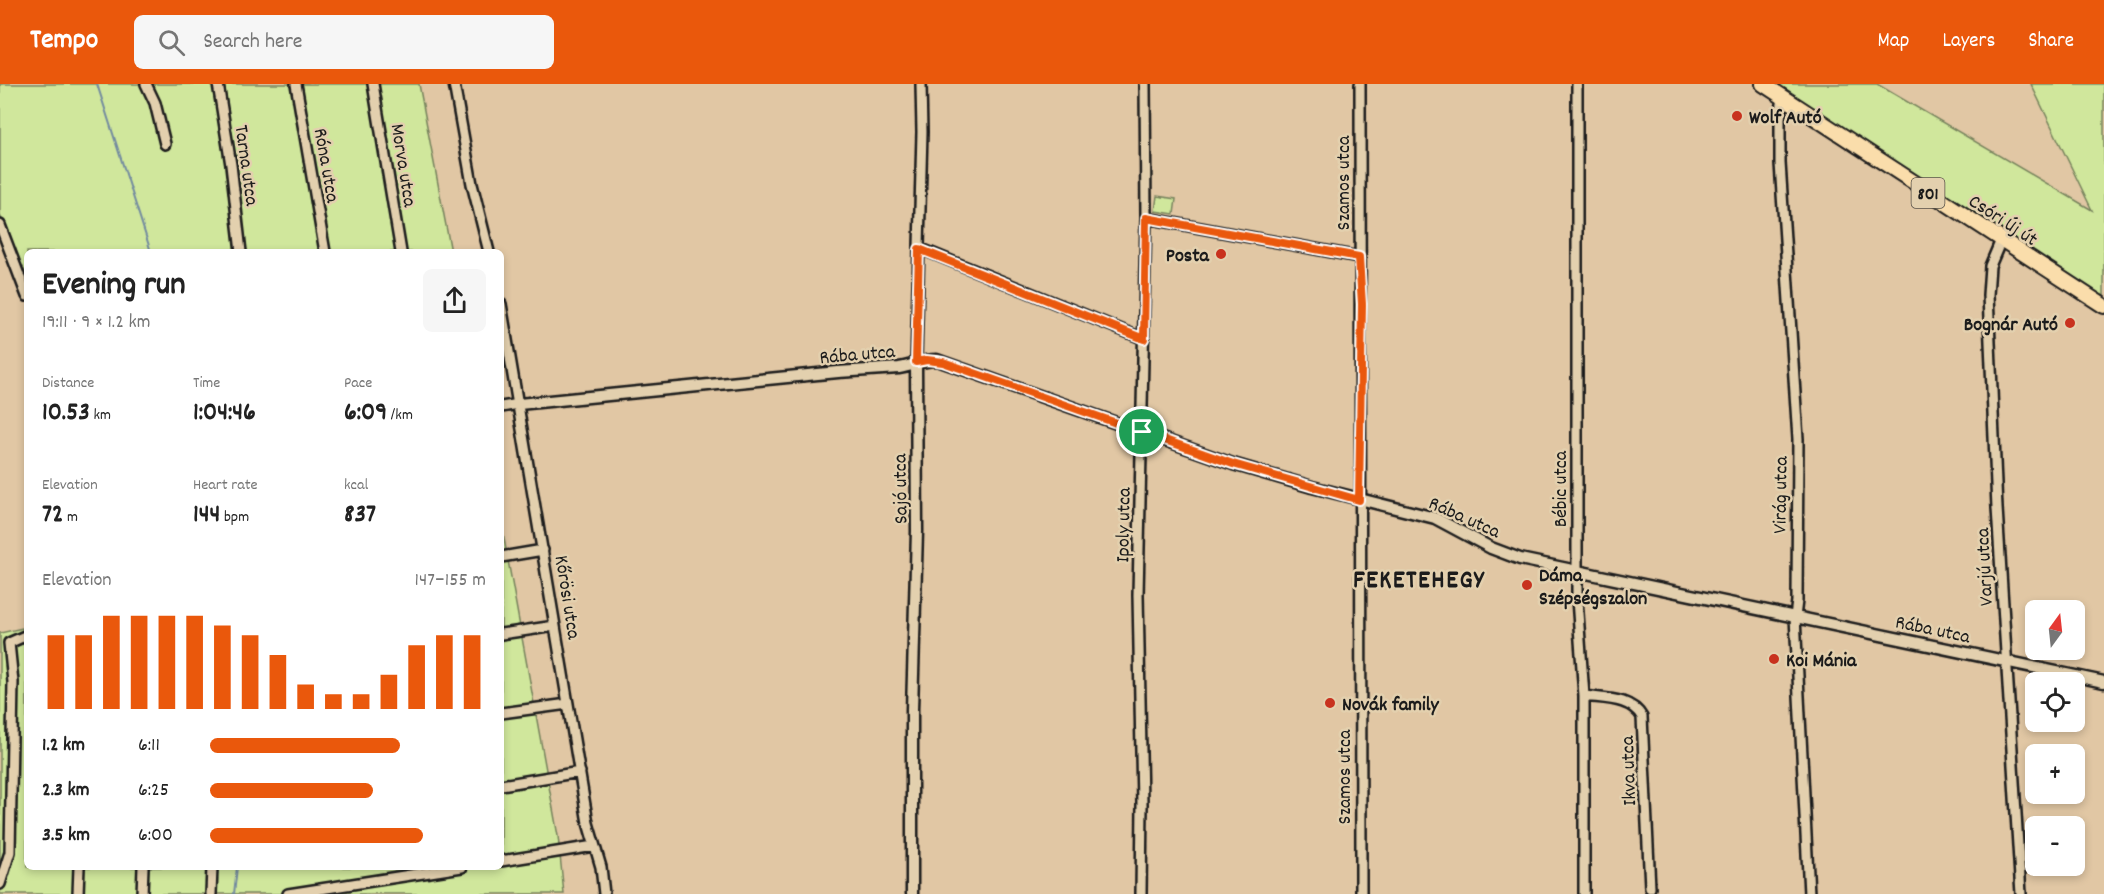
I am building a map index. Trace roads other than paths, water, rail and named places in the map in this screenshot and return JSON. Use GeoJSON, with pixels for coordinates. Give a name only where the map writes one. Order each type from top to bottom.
{"type":"FeatureCollection","features":[{"type":"Feature","properties":{"kind":"main road","name":"Csóri Új út"},"geometry":{"type":"LineString","coordinates":[[1763,84],[2104,306]]}},
{"type":"Feature","properties":{"kind":"street"},"geometry":{"type":"LineString","coordinates":[[146,84],[155,103],[165,144]]}},
{"type":"Feature","properties":{"kind":"street","name":"Tarna utca"},"geometry":{"type":"LineString","coordinates":[[218,84],[231,165],[241,249]]}},
{"type":"Feature","properties":{"kind":"street","name":"Róna utca"},"geometry":{"type":"LineString","coordinates":[[296,84],[324,249]]}},
{"type":"Feature","properties":{"kind":"street","name":"Morva utca"},"geometry":{"type":"LineString","coordinates":[[373,84],[400,249]]}},
{"type":"Feature","properties":{"kind":"street"},"geometry":{"type":"LineString","coordinates":[[454,84],[472,184],[488,249]]}},
{"type":"Feature","properties":{"kind":"street","name":"Sajó utca"},"geometry":{"type":"LineString","coordinates":[[912,894],[912,710],[917,531],[916,362],[921,84]]}},
{"type":"Feature","properties":{"kind":"street","name":"Ipoly utca"},"geometry":{"type":"LineString","coordinates":[[1141,894],[1142,804],[1138,584],[1146,218],[1145,84]]}},
{"type":"Feature","properties":{"kind":"street","name":"Szamos utca"},"geometry":{"type":"LineString","coordinates":[[1360,84],[1361,894]]}},
{"type":"Feature","properties":{"kind":"street","name":"Bébic utca"},"geometry":{"type":"LineString","coordinates":[[1577,84],[1577,598],[1584,696],[1584,894]]}},
{"type":"Feature","properties":{"kind":"street","name":"Virág utca"},"geometry":{"type":"LineString","coordinates":[[1783,97],[1780,118],[1780,163],[1798,451],[1795,617],[1809,894]]}},
{"type":"Feature","properties":{"kind":"street"},"geometry":{"type":"LineString","coordinates":[[1146,218],[1359,257]]}},
{"type":"Feature","properties":{"kind":"street"},"geometry":{"type":"LineString","coordinates":[[0,225],[24,288]]}},
{"type":"Feature","properties":{"kind":"street","name":"Varjú utca"},"geometry":{"type":"LineString","coordinates":[[2001,240],[1990,266],[1988,295],[1997,508],[2021,894]]}},
{"type":"Feature","properties":{"kind":"street"},"geometry":{"type":"LineString","coordinates":[[919,249],[1144,339]]}},
{"type":"Feature","properties":{"kind":"street","name":"Kőrösi utca"},"geometry":{"type":"LineString","coordinates":[[504,321],[568,704],[594,846],[601,867],[604,894]]}},
{"type":"Feature","properties":{"kind":"street","name":"Rába utca"},"geometry":{"type":"LineString","coordinates":[[504,406],[838,372],[899,368],[927,360],[943,362],[1265,474],[1435,518],[1491,548],[1512,556],[2104,682]]}},
{"type":"Feature","properties":{"kind":"street"},"geometry":{"type":"LineString","coordinates":[[504,556],[543,550]]}},
{"type":"Feature","properties":{"kind":"street"},"geometry":{"type":"LineString","coordinates":[[504,634],[555,626]]}},
{"type":"Feature","properties":{"kind":"street"},"geometry":{"type":"LineString","coordinates":[[0,884],[10,852],[13,682],[9,644],[24,636]]}},
{"type":"Feature","properties":{"kind":"street","name":"Ikva utca"},"geometry":{"type":"LineString","coordinates":[[1584,696],[1622,701],[1633,705],[1642,717],[1650,888]]}},
{"type":"Feature","properties":{"kind":"street"},"geometry":{"type":"LineString","coordinates":[[504,713],[568,704]]}},
{"type":"Feature","properties":{"kind":"street"},"geometry":{"type":"LineString","coordinates":[[504,785],[580,772]]}},
{"type":"Feature","properties":{"kind":"street"},"geometry":{"type":"LineString","coordinates":[[504,861],[594,846]]}},
{"type":"Feature","properties":{"kind":"street"},"geometry":{"type":"LineString","coordinates":[[78,894],[79,870]]}},
{"type":"Feature","properties":{"kind":"street"},"geometry":{"type":"LineString","coordinates":[[142,894],[143,870]]}},
{"type":"Feature","properties":{"kind":"street"},"geometry":{"type":"LineString","coordinates":[[211,894],[212,870]]}},
{"type":"Feature","properties":{"kind":"street"},"geometry":{"type":"LineString","coordinates":[[288,894],[443,870]]}},
{"type":"Feature","properties":{"kind":"waterway"},"geometry":{"type":"LineString","coordinates":[[97,84],[150,249]]}},
{"type":"Feature","properties":{"kind":"waterway"},"geometry":{"type":"LineString","coordinates":[[234,894],[237,870]]}},
{"type":"Feature","properties":{"kind":"place","name":"Wolf Autó"},"geometry":{"type":"Point","coordinates":[1737,116]}},
{"type":"Feature","properties":{"kind":"place","name":"Posta"},"geometry":{"type":"Point","coordinates":[1221,254]}},
{"type":"Feature","properties":{"kind":"place","name":"Bognár Autó"},"geometry":{"type":"Point","coordinates":[2070,323]}},
{"type":"Feature","properties":{"kind":"place","name":"Dáma Szépségszalon"},"geometry":{"type":"Point","coordinates":[1527,585]}},
{"type":"Feature","properties":{"kind":"place","name":"Koi Mánia"},"geometry":{"type":"Point","coordinates":[1774,659]}},
{"type":"Feature","properties":{"kind":"place","name":"Novák family"},"geometry":{"type":"Point","coordinates":[1330,703]}},
{"type":"Feature","properties":{"kind":"district","name":"FEKETEHEGY"},"geometry":{"type":"Point","coordinates":[1419,578]}}]}
